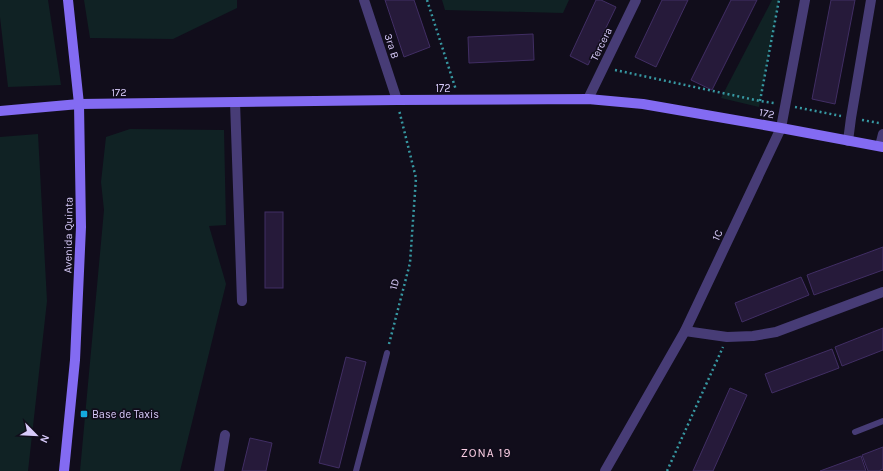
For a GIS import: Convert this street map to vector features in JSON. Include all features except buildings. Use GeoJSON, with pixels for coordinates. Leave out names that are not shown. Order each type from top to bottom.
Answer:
{"type":"FeatureCollection","features":[{"type":"Feature","properties":{"kind":"street","name":"Avenida Quinta"},"geometry":{"type":"LineString","coordinates":[[64,471],[75,360],[81,227],[79,104],[68,0]]}},
{"type":"Feature","properties":{"kind":"street","name":"3ra B"},"geometry":{"type":"LineString","coordinates":[[364,0],[397,100]]}},
{"type":"Feature","properties":{"kind":"street","name":"Tercera"},"geometry":{"type":"LineString","coordinates":[[588,99],[636,0]]}},
{"type":"Feature","properties":{"kind":"street","name":"1C"},"geometry":{"type":"LineString","coordinates":[[606,468],[685,331],[781,128],[805,0]]}},
{"type":"Feature","properties":{"kind":"street"},"geometry":{"type":"LineString","coordinates":[[848,140],[871,0]]}},
{"type":"Feature","properties":{"kind":"street","name":"172"},"geometry":{"type":"LineString","coordinates":[[0,110],[79,104],[588,99],[642,104],[882,147]]}},
{"type":"Feature","properties":{"kind":"street"},"geometry":{"type":"LineString","coordinates":[[235,102],[242,301]]}},
{"type":"Feature","properties":{"kind":"street"},"geometry":{"type":"LineString","coordinates":[[882,147],[883,134]]}},
{"type":"Feature","properties":{"kind":"street"},"geometry":{"type":"LineString","coordinates":[[685,331],[727,337],[753,336],[776,332],[883,292]]}},
{"type":"Feature","properties":{"kind":"street"},"geometry":{"type":"LineString","coordinates":[[219,471],[225,435]]}},
{"type":"Feature","properties":{"kind":"lane"},"geometry":{"type":"LineString","coordinates":[[356,471],[387,353]]}},
{"type":"Feature","properties":{"kind":"lane"},"geometry":{"type":"LineString","coordinates":[[855,432],[883,421]]}},
{"type":"Feature","properties":{"kind":"path"},"geometry":{"type":"LineString","coordinates":[[427,0],[459,100]]}},
{"type":"Feature","properties":{"kind":"path"},"geometry":{"type":"LineString","coordinates":[[760,101],[779,0]]}},
{"type":"Feature","properties":{"kind":"path"},"geometry":{"type":"LineString","coordinates":[[604,68],[760,101],[883,124]]}},
{"type":"Feature","properties":{"kind":"path","name":"1D"},"geometry":{"type":"LineString","coordinates":[[387,353],[410,263],[416,178],[397,100]]}},
{"type":"Feature","properties":{"kind":"path"},"geometry":{"type":"LineString","coordinates":[[667,471],[727,337]]}},
{"type":"Feature","properties":{"kind":"shaded area"},"geometry":{"type":"Polygon","coordinates":[[[0,0],[48,0],[61,85],[8,87],[0,17],[0,0]]]}},
{"type":"Feature","properties":{"kind":"shaded area"},"geometry":{"type":"Polygon","coordinates":[[[84,0],[237,0],[237,8],[173,39],[90,38],[84,0]]]}},
{"type":"Feature","properties":{"kind":"shaded area"},"geometry":{"type":"Polygon","coordinates":[[[442,0],[569,0],[563,13],[445,10],[442,0]]]}},
{"type":"Feature","properties":{"kind":"shaded area"},"geometry":{"type":"Polygon","coordinates":[[[772,0],[779,0],[759,107],[721,98],[772,0]]]}},
{"type":"Feature","properties":{"kind":"shaded area"},"geometry":{"type":"Polygon","coordinates":[[[130,129],[224,130],[226,225],[209,226],[226,284],[180,471],[80,471],[104,210],[101,182],[106,137],[130,129]]]}},
{"type":"Feature","properties":{"kind":"shaded area"},"geometry":{"type":"Polygon","coordinates":[[[38,134],[47,301],[28,471],[0,471],[0,137],[38,134]]]}},
{"type":"Feature","properties":{"kind":"place","name":"Base de Taxis"},"geometry":{"type":"Point","coordinates":[84,414]}},
{"type":"Feature","properties":{"kind":"district","name":"ZONA 19"},"geometry":{"type":"Point","coordinates":[486,453]}}]}
